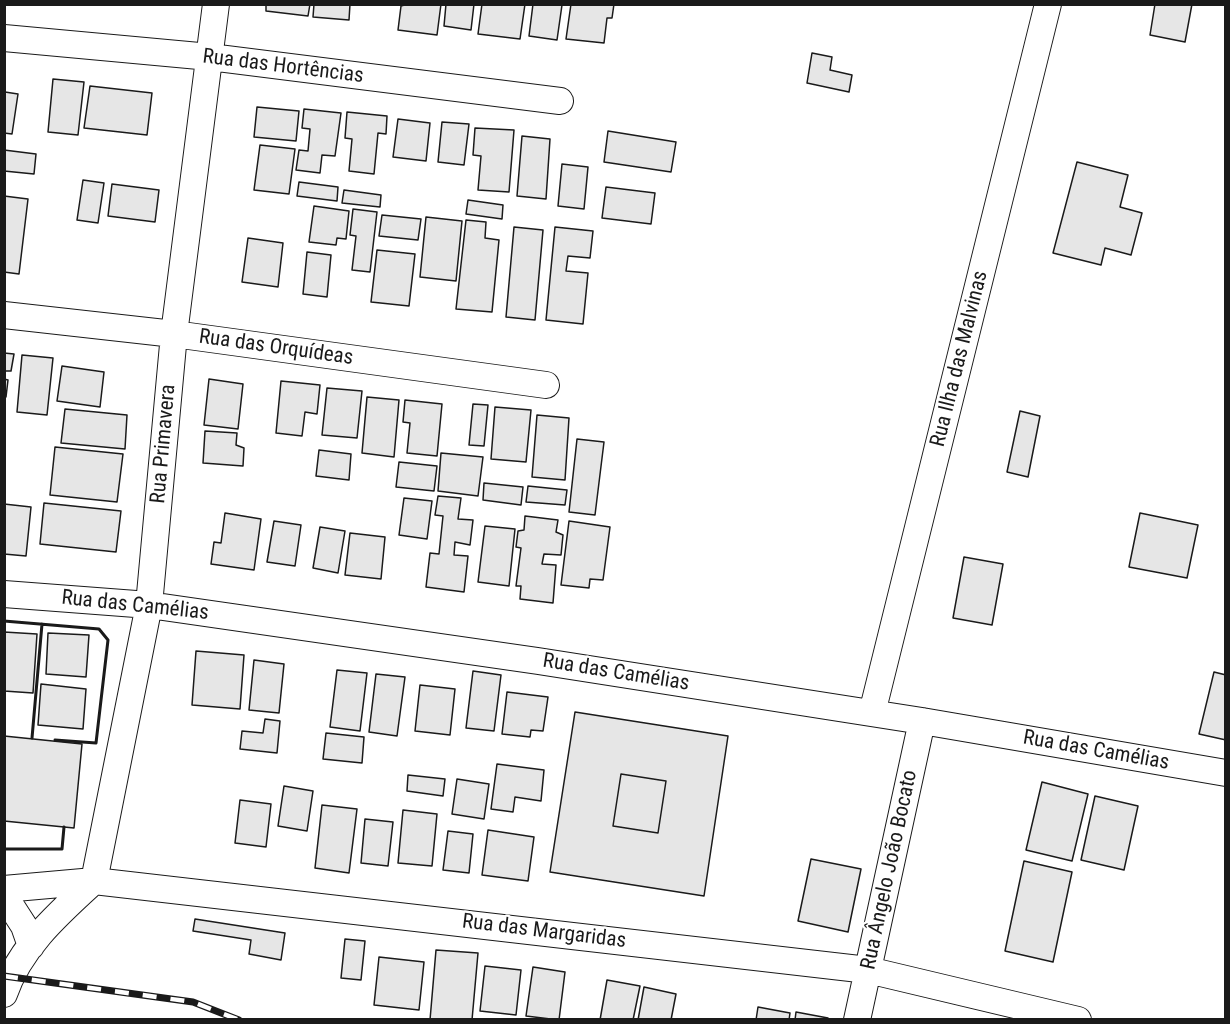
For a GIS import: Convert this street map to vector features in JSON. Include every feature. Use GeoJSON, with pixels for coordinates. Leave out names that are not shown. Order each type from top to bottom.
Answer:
{"type":"FeatureCollection","features":[{"type":"Feature","properties":{"kind":"street","name":"Rua Primavera"},"geometry":{"type":"LineString","coordinates":[[94,881],[148,605],[174,334],[216,4]]}},
{"type":"Feature","properties":{"kind":"street","name":"Rua Ilha das Malvinas"},"geometry":{"type":"LineString","coordinates":[[872,713],[1048,4]]}},
{"type":"Feature","properties":{"kind":"street","name":"Rua das Hortências"},"geometry":{"type":"LineString","coordinates":[[4,38],[210,57],[560,101]]}},
{"type":"Feature","properties":{"kind":"street","name":"Rua das Orquídeas"},"geometry":{"type":"LineString","coordinates":[[4,315],[174,334],[546,385]]}},
{"type":"Feature","properties":{"kind":"street","name":"Rua das Camélias"},"geometry":{"type":"LineString","coordinates":[[4,594],[148,605],[872,713],[1226,773]]}},
{"type":"Feature","properties":{"kind":"street","name":"Rua Ângelo João Bocato"},"geometry":{"type":"LineString","coordinates":[[857,1020],[922,721]]}},
{"type":"Feature","properties":{"kind":"street","name":"Rua das Margaridas"},"geometry":{"type":"LineString","coordinates":[[4,889],[94,881],[868,970],[1078,1020]]}},
{"type":"Feature","properties":{"kind":"street"},"geometry":{"type":"LineString","coordinates":[[4,994],[10,976],[51,920],[94,881]]}},
{"type":"Feature","properties":{"kind":"street"},"geometry":{"type":"LineString","coordinates":[[4,895],[24,926],[31,946]]}},
{"type":"Feature","properties":{"kind":"building"},"geometry":{"type":"Polygon","coordinates":[[[266,4],[310,4],[308,16],[266,11],[266,4]]]}},
{"type":"Feature","properties":{"kind":"building"},"geometry":{"type":"Polygon","coordinates":[[[314,4],[350,4],[349,20],[313,17],[314,4]]]}},
{"type":"Feature","properties":{"kind":"building"},"geometry":{"type":"Polygon","coordinates":[[[441,4],[437,35],[398,30],[401,6],[441,4]]]}},
{"type":"Feature","properties":{"kind":"building"},"geometry":{"type":"Polygon","coordinates":[[[446,4],[474,4],[471,30],[444,26],[446,4]]]}},
{"type":"Feature","properties":{"kind":"building"},"geometry":{"type":"Polygon","coordinates":[[[482,4],[525,4],[520,39],[478,34],[482,4]]]}},
{"type":"Feature","properties":{"kind":"building"},"geometry":{"type":"Polygon","coordinates":[[[533,4],[562,5],[557,40],[529,36],[533,4]]]}},
{"type":"Feature","properties":{"kind":"building"},"geometry":{"type":"Polygon","coordinates":[[[571,4],[614,4],[612,18],[607,18],[604,43],[566,39],[571,4]]]}},
{"type":"Feature","properties":{"kind":"building"},"geometry":{"type":"Polygon","coordinates":[[[1155,4],[1192,4],[1185,42],[1150,35],[1155,4]]]}},
{"type":"Feature","properties":{"kind":"building"},"geometry":{"type":"Polygon","coordinates":[[[812,53],[832,57],[830,70],[852,75],[849,92],[807,83],[812,53]]]}},
{"type":"Feature","properties":{"kind":"building"},"geometry":{"type":"Polygon","coordinates":[[[53,79],[84,82],[78,135],[48,132],[53,79]]]}},
{"type":"Feature","properties":{"kind":"building"},"geometry":{"type":"Polygon","coordinates":[[[90,86],[152,93],[147,135],[84,128],[90,86]]]}},
{"type":"Feature","properties":{"kind":"building"},"geometry":{"type":"Polygon","coordinates":[[[5,92],[18,94],[12,134],[4,133],[5,92]]]}},
{"type":"Feature","properties":{"kind":"building"},"geometry":{"type":"Polygon","coordinates":[[[257,107],[299,111],[296,141],[254,137],[257,107]]]}},
{"type":"Feature","properties":{"kind":"building"},"geometry":{"type":"Polygon","coordinates":[[[304,109],[341,113],[335,156],[322,155],[320,173],[296,170],[299,150],[308,151],[310,129],[302,128],[304,109]]]}},
{"type":"Feature","properties":{"kind":"building"},"geometry":{"type":"Polygon","coordinates":[[[347,112],[387,116],[386,134],[378,133],[374,174],[349,171],[352,139],[345,138],[347,112]]]}},
{"type":"Feature","properties":{"kind":"building"},"geometry":{"type":"Polygon","coordinates":[[[398,119],[430,123],[426,161],[393,157],[398,119]]]}},
{"type":"Feature","properties":{"kind":"building"},"geometry":{"type":"Polygon","coordinates":[[[442,122],[469,124],[464,165],[438,162],[442,122]]]}},
{"type":"Feature","properties":{"kind":"building"},"geometry":{"type":"Polygon","coordinates":[[[475,128],[514,130],[509,192],[478,190],[481,156],[473,155],[475,128]]]}},
{"type":"Feature","properties":{"kind":"building"},"geometry":{"type":"Polygon","coordinates":[[[608,131],[676,142],[671,172],[604,162],[608,131]]]}},
{"type":"Feature","properties":{"kind":"building"},"geometry":{"type":"Polygon","coordinates":[[[522,136],[550,139],[546,199],[517,196],[522,136]]]}},
{"type":"Feature","properties":{"kind":"building"},"geometry":{"type":"Polygon","coordinates":[[[260,145],[295,149],[289,194],[254,190],[260,145]]]}},
{"type":"Feature","properties":{"kind":"building"},"geometry":{"type":"Polygon","coordinates":[[[4,150],[36,154],[34,174],[4,171],[4,150]]]}},
{"type":"Feature","properties":{"kind":"building"},"geometry":{"type":"Polygon","coordinates":[[[1077,162],[1128,175],[1120,207],[1142,213],[1131,255],[1105,248],[1101,265],[1053,253],[1077,162]]]}},
{"type":"Feature","properties":{"kind":"building"},"geometry":{"type":"Polygon","coordinates":[[[562,164],[588,167],[584,209],[558,206],[562,164]]]}},
{"type":"Feature","properties":{"kind":"building"},"geometry":{"type":"Polygon","coordinates":[[[83,180],[104,183],[98,223],[77,220],[83,180]]]}},
{"type":"Feature","properties":{"kind":"building"},"geometry":{"type":"Polygon","coordinates":[[[299,182],[338,187],[337,201],[297,196],[299,182]]]}},
{"type":"Feature","properties":{"kind":"building"},"geometry":{"type":"Polygon","coordinates":[[[112,184],[159,190],[155,222],[108,216],[112,184]]]}},
{"type":"Feature","properties":{"kind":"building"},"geometry":{"type":"Polygon","coordinates":[[[606,187],[655,193],[651,224],[602,218],[606,187]]]}},
{"type":"Feature","properties":{"kind":"building"},"geometry":{"type":"Polygon","coordinates":[[[344,190],[381,195],[380,207],[342,203],[344,190]]]}},
{"type":"Feature","properties":{"kind":"building"},"geometry":{"type":"Polygon","coordinates":[[[4,196],[28,199],[19,274],[4,272],[4,196]]]}},
{"type":"Feature","properties":{"kind":"building"},"geometry":{"type":"Polygon","coordinates":[[[468,200],[503,205],[502,219],[466,214],[468,200]]]}},
{"type":"Feature","properties":{"kind":"building"},"geometry":{"type":"Polygon","coordinates":[[[314,206],[349,211],[346,239],[337,238],[336,245],[309,242],[314,206]]]}},
{"type":"Feature","properties":{"kind":"building"},"geometry":{"type":"Polygon","coordinates":[[[353,209],[377,212],[370,272],[352,270],[356,236],[350,235],[353,209]]]}},
{"type":"Feature","properties":{"kind":"building"},"geometry":{"type":"Polygon","coordinates":[[[382,215],[421,219],[418,240],[379,236],[382,215]]]}},
{"type":"Feature","properties":{"kind":"building"},"geometry":{"type":"Polygon","coordinates":[[[426,217],[462,221],[456,281],[420,277],[426,217]]]}},
{"type":"Feature","properties":{"kind":"building"},"geometry":{"type":"Polygon","coordinates":[[[466,220],[486,222],[485,238],[499,240],[492,312],[456,309],[466,220]]]}},
{"type":"Feature","properties":{"kind":"building"},"geometry":{"type":"Polygon","coordinates":[[[514,227],[543,230],[535,320],[506,317],[514,227]]]}},
{"type":"Feature","properties":{"kind":"building"},"geometry":{"type":"Polygon","coordinates":[[[555,227],[593,231],[590,258],[568,256],[566,271],[588,273],[583,324],[546,320],[555,227]]]}},
{"type":"Feature","properties":{"kind":"building"},"geometry":{"type":"Polygon","coordinates":[[[248,238],[283,243],[278,287],[242,282],[248,238]]]}},
{"type":"Feature","properties":{"kind":"building"},"geometry":{"type":"Polygon","coordinates":[[[377,250],[415,254],[409,306],[371,302],[377,250]]]}},
{"type":"Feature","properties":{"kind":"building"},"geometry":{"type":"Polygon","coordinates":[[[307,252],[331,255],[327,297],[303,294],[307,252]]]}},
{"type":"Feature","properties":{"kind":"building"},"geometry":{"type":"Polygon","coordinates":[[[4,353],[14,354],[11,371],[4,371],[4,353]]]}},
{"type":"Feature","properties":{"kind":"building"},"geometry":{"type":"Polygon","coordinates":[[[22,355],[53,358],[47,415],[17,412],[22,355]]]}},
{"type":"Feature","properties":{"kind":"building"},"geometry":{"type":"Polygon","coordinates":[[[62,366],[104,372],[100,407],[57,401],[62,366]]]}},
{"type":"Feature","properties":{"kind":"building"},"geometry":{"type":"Polygon","coordinates":[[[4,379],[8,380],[6,397],[4,396],[4,379]]]}},
{"type":"Feature","properties":{"kind":"building"},"geometry":{"type":"Polygon","coordinates":[[[209,379],[243,384],[238,429],[204,425],[209,379]]]}},
{"type":"Feature","properties":{"kind":"building"},"geometry":{"type":"Polygon","coordinates":[[[281,381],[320,385],[317,414],[305,412],[302,436],[276,433],[281,381]]]}},
{"type":"Feature","properties":{"kind":"building"},"geometry":{"type":"Polygon","coordinates":[[[327,388],[362,391],[357,438],[322,435],[327,388]]]}},
{"type":"Feature","properties":{"kind":"building"},"geometry":{"type":"Polygon","coordinates":[[[367,397],[399,400],[394,457],[362,453],[367,397]]]}},
{"type":"Feature","properties":{"kind":"building"},"geometry":{"type":"Polygon","coordinates":[[[405,400],[442,404],[437,456],[407,453],[410,423],[403,422],[405,400]]]}},
{"type":"Feature","properties":{"kind":"building"},"geometry":{"type":"Polygon","coordinates":[[[473,404],[488,405],[484,446],[469,445],[473,404]]]}},
{"type":"Feature","properties":{"kind":"building"},"geometry":{"type":"Polygon","coordinates":[[[495,407],[531,410],[526,462],[491,459],[495,407]]]}},
{"type":"Feature","properties":{"kind":"building"},"geometry":{"type":"Polygon","coordinates":[[[65,409],[127,415],[125,449],[61,443],[65,409]]]}},
{"type":"Feature","properties":{"kind":"building"},"geometry":{"type":"Polygon","coordinates":[[[1020,411],[1040,416],[1028,477],[1007,472],[1020,411]]]}},
{"type":"Feature","properties":{"kind":"building"},"geometry":{"type":"Polygon","coordinates":[[[537,415],[569,418],[565,480],[532,477],[537,415]]]}},
{"type":"Feature","properties":{"kind":"building"},"geometry":{"type":"Polygon","coordinates":[[[205,431],[237,433],[236,445],[244,448],[243,466],[203,463],[205,431]]]}},
{"type":"Feature","properties":{"kind":"building"},"geometry":{"type":"Polygon","coordinates":[[[577,439],[604,442],[595,515],[569,512],[577,439]]]}},
{"type":"Feature","properties":{"kind":"building"},"geometry":{"type":"Polygon","coordinates":[[[55,447],[123,454],[117,502],[50,495],[55,447]]]}},
{"type":"Feature","properties":{"kind":"building"},"geometry":{"type":"Polygon","coordinates":[[[319,450],[351,454],[349,480],[316,476],[319,450]]]}},
{"type":"Feature","properties":{"kind":"building"},"geometry":{"type":"Polygon","coordinates":[[[441,453],[483,457],[478,496],[438,491],[441,453]]]}},
{"type":"Feature","properties":{"kind":"building"},"geometry":{"type":"Polygon","coordinates":[[[399,462],[437,466],[434,491],[396,487],[399,462]]]}},
{"type":"Feature","properties":{"kind":"building"},"geometry":{"type":"Polygon","coordinates":[[[484,483],[523,487],[521,505],[483,500],[484,483]]]}},
{"type":"Feature","properties":{"kind":"building"},"geometry":{"type":"Polygon","coordinates":[[[528,486],[567,490],[565,505],[526,502],[528,486]]]}},
{"type":"Feature","properties":{"kind":"building"},"geometry":{"type":"Polygon","coordinates":[[[438,496],[461,498],[458,519],[473,520],[470,545],[455,542],[454,555],[468,556],[464,592],[426,587],[430,553],[439,554],[443,516],[435,515],[438,496]]]}},
{"type":"Feature","properties":{"kind":"building"},"geometry":{"type":"Polygon","coordinates":[[[404,498],[432,501],[427,539],[399,535],[404,498]]]}},
{"type":"Feature","properties":{"kind":"building"},"geometry":{"type":"Polygon","coordinates":[[[44,503],[121,511],[116,552],[40,544],[44,503]]]}},
{"type":"Feature","properties":{"kind":"building"},"geometry":{"type":"Polygon","coordinates":[[[4,504],[31,507],[26,556],[4,554],[4,504]]]}},
{"type":"Feature","properties":{"kind":"building"},"geometry":{"type":"Polygon","coordinates":[[[225,513],[261,519],[254,570],[211,564],[214,542],[221,543],[225,513]]]}},
{"type":"Feature","properties":{"kind":"building"},"geometry":{"type":"Polygon","coordinates":[[[1140,513],[1198,525],[1187,578],[1129,567],[1140,513]]]}},
{"type":"Feature","properties":{"kind":"building"},"geometry":{"type":"Polygon","coordinates":[[[525,516],[558,520],[556,532],[563,535],[561,555],[544,554],[542,564],[556,565],[553,603],[520,599],[521,586],[516,586],[521,548],[516,547],[518,531],[524,530],[525,516]]]}},
{"type":"Feature","properties":{"kind":"building"},"geometry":{"type":"Polygon","coordinates":[[[274,521],[301,525],[295,566],[267,562],[274,521]]]}},
{"type":"Feature","properties":{"kind":"building"},"geometry":{"type":"Polygon","coordinates":[[[569,521],[610,527],[603,580],[590,579],[589,588],[561,585],[569,521]]]}},
{"type":"Feature","properties":{"kind":"building"},"geometry":{"type":"Polygon","coordinates":[[[485,526],[515,529],[509,586],[478,582],[485,526]]]}},
{"type":"Feature","properties":{"kind":"building"},"geometry":{"type":"Polygon","coordinates":[[[320,527],[345,531],[338,573],[313,568],[320,527]]]}},
{"type":"Feature","properties":{"kind":"building"},"geometry":{"type":"Polygon","coordinates":[[[350,533],[385,537],[381,579],[345,575],[350,533]]]}},
{"type":"Feature","properties":{"kind":"building"},"geometry":{"type":"Polygon","coordinates":[[[964,557],[1003,564],[992,625],[953,618],[964,557]]]}},
{"type":"Feature","properties":{"kind":"building"},"geometry":{"type":"Polygon","coordinates":[[[4,632],[37,634],[33,693],[4,691],[4,632]]]}},
{"type":"Feature","properties":{"kind":"building"},"geometry":{"type":"Polygon","coordinates":[[[48,633],[89,635],[86,677],[46,674],[48,633]]]}},
{"type":"Feature","properties":{"kind":"building"},"geometry":{"type":"Polygon","coordinates":[[[196,651],[244,655],[240,709],[192,705],[196,651]]]}},
{"type":"Feature","properties":{"kind":"building"},"geometry":{"type":"Polygon","coordinates":[[[254,660],[284,664],[279,713],[249,710],[254,660]]]}},
{"type":"Feature","properties":{"kind":"building"},"geometry":{"type":"Polygon","coordinates":[[[337,670],[367,673],[360,731],[330,727],[337,670]]]}},
{"type":"Feature","properties":{"kind":"building"},"geometry":{"type":"Polygon","coordinates":[[[473,671],[501,675],[494,731],[466,728],[473,671]]]}},
{"type":"Feature","properties":{"kind":"building"},"geometry":{"type":"Polygon","coordinates":[[[1214,672],[1226,675],[1226,740],[1199,734],[1214,672]]]}},
{"type":"Feature","properties":{"kind":"building"},"geometry":{"type":"Polygon","coordinates":[[[376,674],[405,677],[397,736],[369,732],[376,674]]]}},
{"type":"Feature","properties":{"kind":"building"},"geometry":{"type":"Polygon","coordinates":[[[41,684],[86,689],[83,729],[38,725],[41,684]]]}},
{"type":"Feature","properties":{"kind":"building"},"geometry":{"type":"Polygon","coordinates":[[[420,685],[455,689],[450,735],[415,731],[420,685]]]}},
{"type":"Feature","properties":{"kind":"building"},"geometry":{"type":"Polygon","coordinates":[[[507,692],[548,697],[543,731],[531,730],[530,737],[502,734],[507,692]]]}},
{"type":"Feature","properties":{"kind":"building"},"geometry":{"type":"Polygon","coordinates":[[[575,712],[728,736],[704,896],[550,872],[575,712]],[[621,774],[613,826],[658,833],[666,781],[621,774]]]}},
{"type":"Feature","properties":{"kind":"building"},"geometry":{"type":"Polygon","coordinates":[[[265,719],[280,721],[277,753],[240,749],[242,731],[263,733],[265,719]]]}},
{"type":"Feature","properties":{"kind":"building"},"geometry":{"type":"Polygon","coordinates":[[[326,733],[364,737],[362,763],[323,759],[326,733]]]}},
{"type":"Feature","properties":{"kind":"building"},"geometry":{"type":"Polygon","coordinates":[[[4,736],[82,744],[74,828],[4,821],[4,736]]]}},
{"type":"Feature","properties":{"kind":"building"},"geometry":{"type":"Polygon","coordinates":[[[497,764],[544,770],[541,801],[515,797],[513,812],[491,809],[497,764]]]}},
{"type":"Feature","properties":{"kind":"building"},"geometry":{"type":"Polygon","coordinates":[[[621,774],[666,781],[658,833],[613,826],[621,774]]]}},
{"type":"Feature","properties":{"kind":"building"},"geometry":{"type":"Polygon","coordinates":[[[408,775],[445,779],[443,796],[407,791],[408,775]]]}},
{"type":"Feature","properties":{"kind":"building"},"geometry":{"type":"Polygon","coordinates":[[[457,779],[489,784],[484,819],[452,814],[457,779]]]}},
{"type":"Feature","properties":{"kind":"building"},"geometry":{"type":"Polygon","coordinates":[[[1042,782],[1088,794],[1072,861],[1026,850],[1042,782]]]}},
{"type":"Feature","properties":{"kind":"building"},"geometry":{"type":"Polygon","coordinates":[[[284,786],[313,791],[307,831],[278,826],[284,786]]]}},
{"type":"Feature","properties":{"kind":"building"},"geometry":{"type":"Polygon","coordinates":[[[1095,796],[1138,806],[1124,870],[1081,860],[1095,796]]]}},
{"type":"Feature","properties":{"kind":"building"},"geometry":{"type":"Polygon","coordinates":[[[240,800],[271,804],[266,847],[235,843],[240,800]]]}},
{"type":"Feature","properties":{"kind":"building"},"geometry":{"type":"Polygon","coordinates":[[[322,805],[357,809],[349,873],[315,868],[322,805]]]}},
{"type":"Feature","properties":{"kind":"building"},"geometry":{"type":"Polygon","coordinates":[[[403,810],[437,814],[432,866],[398,863],[403,810]]]}},
{"type":"Feature","properties":{"kind":"building"},"geometry":{"type":"Polygon","coordinates":[[[365,819],[393,822],[388,866],[361,863],[365,819]]]}},
{"type":"Feature","properties":{"kind":"building"},"geometry":{"type":"Polygon","coordinates":[[[488,830],[534,837],[528,881],[482,875],[488,830]]]}},
{"type":"Feature","properties":{"kind":"building"},"geometry":{"type":"Polygon","coordinates":[[[448,831],[473,834],[469,873],[443,870],[448,831]]]}},
{"type":"Feature","properties":{"kind":"building"},"geometry":{"type":"Polygon","coordinates":[[[811,859],[861,869],[848,932],[798,921],[811,859]]]}},
{"type":"Feature","properties":{"kind":"building"},"geometry":{"type":"Polygon","coordinates":[[[1024,861],[1072,872],[1053,962],[1005,951],[1024,861]]]}},
{"type":"Feature","properties":{"kind":"building"},"geometry":{"type":"Polygon","coordinates":[[[195,919],[285,933],[281,960],[249,954],[251,940],[193,931],[195,919]]]}},
{"type":"Feature","properties":{"kind":"building"},"geometry":{"type":"Polygon","coordinates":[[[345,939],[365,941],[361,980],[341,978],[345,939]]]}},
{"type":"Feature","properties":{"kind":"building"},"geometry":{"type":"Polygon","coordinates":[[[436,950],[478,953],[472,1020],[430,1020],[436,950]]]}},
{"type":"Feature","properties":{"kind":"building"},"geometry":{"type":"Polygon","coordinates":[[[379,957],[424,962],[419,1010],[374,1005],[379,957]]]}},
{"type":"Feature","properties":{"kind":"building"},"geometry":{"type":"Polygon","coordinates":[[[485,966],[521,970],[516,1015],[480,1011],[485,966]]]}},
{"type":"Feature","properties":{"kind":"building"},"geometry":{"type":"Polygon","coordinates":[[[533,967],[565,972],[559,1020],[526,1016],[533,967]]]}},
{"type":"Feature","properties":{"kind":"building"},"geometry":{"type":"Polygon","coordinates":[[[607,980],[640,986],[633,1020],[600,1020],[607,980]]]}},
{"type":"Feature","properties":{"kind":"building"},"geometry":{"type":"Polygon","coordinates":[[[644,987],[676,994],[671,1020],[638,1020],[644,987]]]}},
{"type":"Feature","properties":{"kind":"building"},"geometry":{"type":"Polygon","coordinates":[[[758,1007],[790,1013],[789,1020],[756,1020],[758,1007]]]}},
{"type":"Feature","properties":{"kind":"building"},"geometry":{"type":"Polygon","coordinates":[[[796,1012],[828,1018],[828,1020],[795,1020],[796,1012]]]}},
{"type":"Feature","properties":{"kind":"railway"},"geometry":{"type":"LineString","coordinates":[[4,976],[193,1002],[239,1020]]}},
{"type":"Feature","properties":{"kind":"wall"},"geometry":{"type":"LineString","coordinates":[[4,621],[99,629],[108,640],[96,743],[55,740]]}},
{"type":"Feature","properties":{"kind":"wall"},"geometry":{"type":"LineString","coordinates":[[32,738],[42,624]]}},
{"type":"Feature","properties":{"kind":"wall"},"geometry":{"type":"LineString","coordinates":[[4,849],[62,849],[64,827]]}}]}
